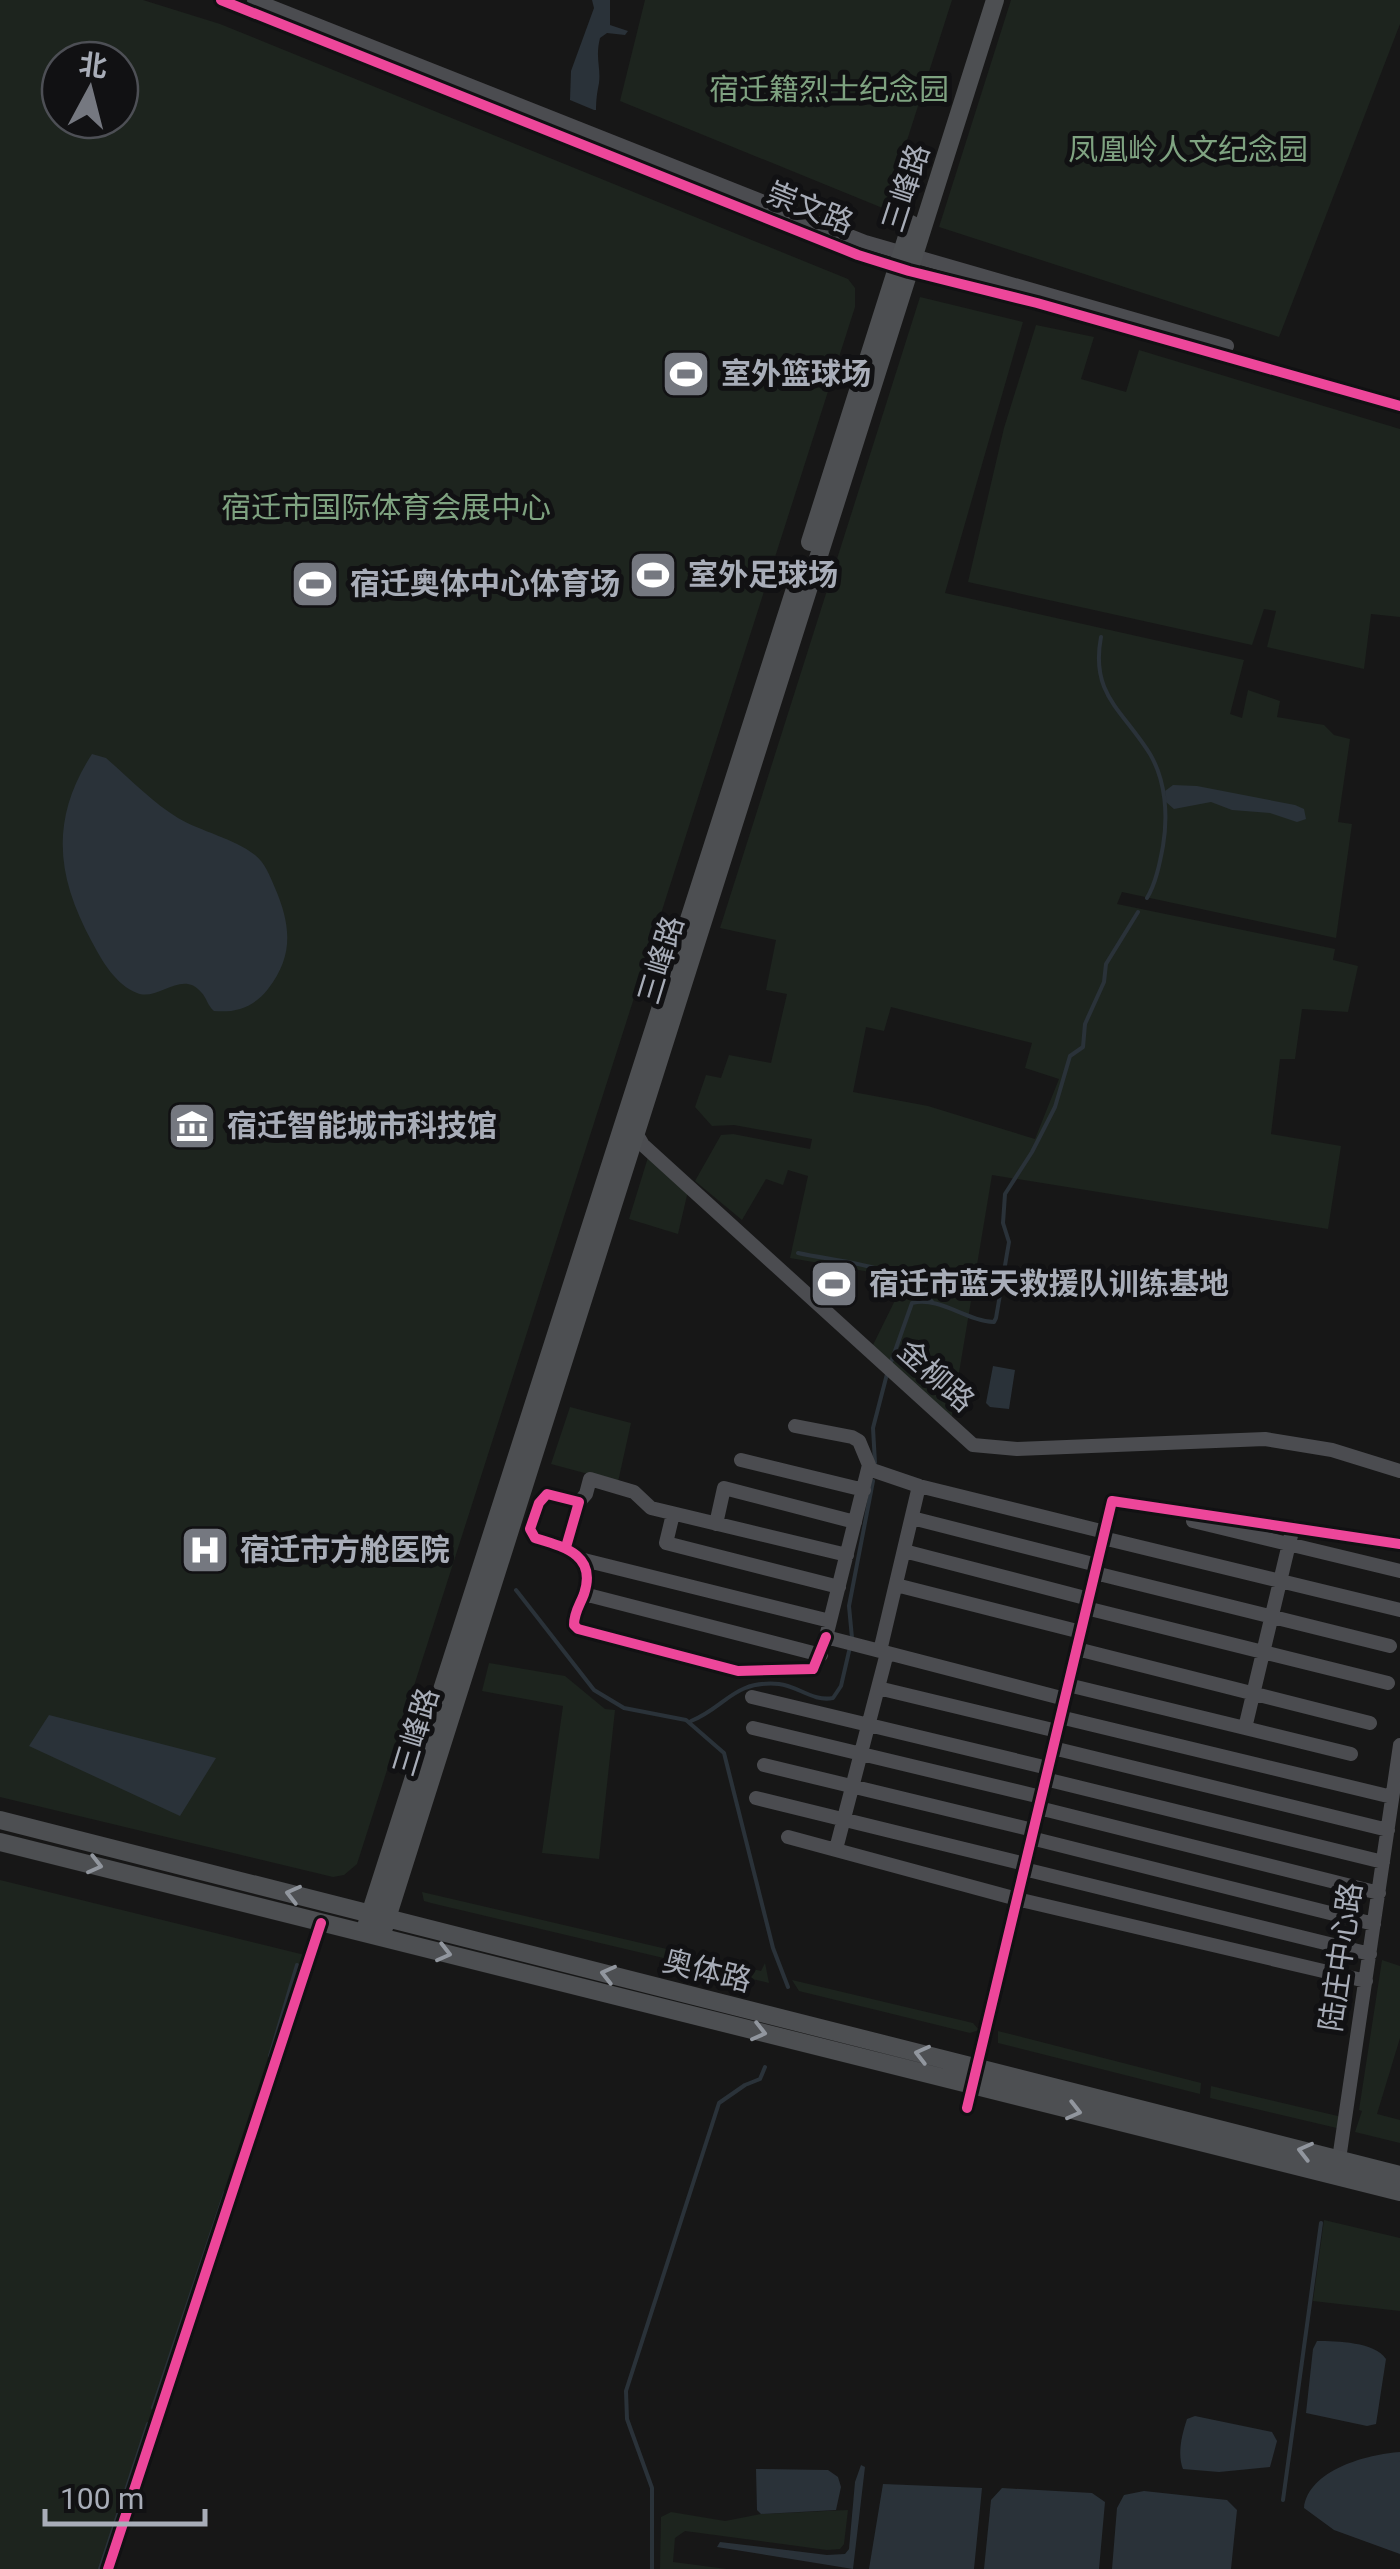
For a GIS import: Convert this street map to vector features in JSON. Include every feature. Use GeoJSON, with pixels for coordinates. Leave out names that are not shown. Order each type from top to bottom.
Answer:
{"type":"FeatureCollection","features":[{"type":"Feature","properties":{"kind":"main road","name":"三峰路"},"geometry":{"type":"LineString","coordinates":[[505,1518],[636,1133],[982,0]]}},
{"type":"Feature","properties":{"kind":"main road","name":"三峰路"},"geometry":{"type":"LineString","coordinates":[[372,1935],[905,262],[995,0]]}},
{"type":"Feature","properties":{"kind":"main road","name":"奥体路"},"geometry":{"type":"LineString","coordinates":[[0,1820],[1338,2168],[1400,2192]]}},
{"type":"Feature","properties":{"kind":"main road","name":"奥体路"},"geometry":{"type":"LineString","coordinates":[[0,1842],[372,1935],[974,2076]]}},
{"type":"Feature","properties":{"kind":"main road","name":"奥体路"},"geometry":{"type":"LineString","coordinates":[[1338,2168],[1400,2175]]}},
{"type":"Feature","properties":{"kind":"street","name":"崇文路"},"geometry":{"type":"LineString","coordinates":[[221,0],[905,262],[1400,406]]}},
{"type":"Feature","properties":{"kind":"street","name":"崇文路"},"geometry":{"type":"LineString","coordinates":[[254,0],[905,262],[1040,292],[1400,398]]}},
{"type":"Feature","properties":{"kind":"street","name":"金柳路"},"geometry":{"type":"LineString","coordinates":[[636,1133],[643,1145],[888,1370],[957,1433],[978,1446],[1030,1449],[1265,1439],[1332,1450],[1400,1470]]}},
{"type":"Feature","properties":{"kind":"street"},"geometry":{"type":"LineString","coordinates":[[584,1560],[588,1568],[584,1594],[574,1616],[578,1629],[738,1671],[814,1669],[826,1637],[868,1469],[858,1441],[795,1426]]}},
{"type":"Feature","properties":{"kind":"street"},"geometry":{"type":"LineString","coordinates":[[741,1460],[864,1490]]}},
{"type":"Feature","properties":{"kind":"street"},"geometry":{"type":"LineString","coordinates":[[868,1469],[1104,1535],[1400,1610]]}},
{"type":"Feature","properties":{"kind":"street"},"geometry":{"type":"LineString","coordinates":[[566,1548],[590,1479],[634,1492],[646,1506],[847,1556]]}},
{"type":"Feature","properties":{"kind":"street"},"geometry":{"type":"LineString","coordinates":[[836,1850],[878,1688],[896,1585],[920,1486]]}},
{"type":"Feature","properties":{"kind":"street"},"geometry":{"type":"LineString","coordinates":[[716,1524],[724,1488],[855,1522]]}},
{"type":"Feature","properties":{"kind":"street"},"geometry":{"type":"LineString","coordinates":[[579,1502],[548,1494],[539,1503],[530,1529],[534,1538],[566,1548],[584,1560],[830,1621]]}},
{"type":"Feature","properties":{"kind":"street"},"geometry":{"type":"LineString","coordinates":[[967,2108],[1112,1501],[1400,1544]]}},
{"type":"Feature","properties":{"kind":"street"},"geometry":{"type":"LineString","coordinates":[[1182,1511],[1195,1521],[1400,1571]]}},
{"type":"Feature","properties":{"kind":"street"},"geometry":{"type":"LineString","coordinates":[[673,1514],[666,1543],[839,1587]]}},
{"type":"Feature","properties":{"kind":"street"},"geometry":{"type":"LineString","coordinates":[[505,1518],[533,1520]]}},
{"type":"Feature","properties":{"kind":"street"},"geometry":{"type":"LineString","coordinates":[[912,1518],[1390,1646]]}},
{"type":"Feature","properties":{"kind":"street"},"geometry":{"type":"LineString","coordinates":[[1245,1728],[1293,1528]]}},
{"type":"Feature","properties":{"kind":"street"},"geometry":{"type":"LineString","coordinates":[[904,1552],[1263,1653],[1388,1683]]}},
{"type":"Feature","properties":{"kind":"street"},"geometry":{"type":"LineString","coordinates":[[896,1585],[1081,1632]]}},
{"type":"Feature","properties":{"kind":"street"},"geometry":{"type":"LineString","coordinates":[[584,1594],[821,1655]]}},
{"type":"Feature","properties":{"kind":"street"},"geometry":{"type":"LineString","coordinates":[[826,1637],[1351,1754]]}},
{"type":"Feature","properties":{"kind":"street"},"geometry":{"type":"LineString","coordinates":[[1076,1649],[1370,1722]]}},
{"type":"Feature","properties":{"kind":"street"},"geometry":{"type":"LineString","coordinates":[[878,1688],[1392,1798]]}},
{"type":"Feature","properties":{"kind":"street"},"geometry":{"type":"LineString","coordinates":[[752,1697],[1383,1862]]}},
{"type":"Feature","properties":{"kind":"street"},"geometry":{"type":"LineString","coordinates":[[753,1728],[1378,1893]]}},
{"type":"Feature","properties":{"kind":"street","name":"陆庄中心路"},"geometry":{"type":"LineString","coordinates":[[1338,2168],[1400,1745]]}},
{"type":"Feature","properties":{"kind":"street"},"geometry":{"type":"LineString","coordinates":[[1053,1748],[1388,1830]]}},
{"type":"Feature","properties":{"kind":"street"},"geometry":{"type":"LineString","coordinates":[[764,1765],[1374,1924]]}},
{"type":"Feature","properties":{"kind":"street"},"geometry":{"type":"LineString","coordinates":[[756,1798],[1370,1954]]}},
{"type":"Feature","properties":{"kind":"street"},"geometry":{"type":"LineString","coordinates":[[788,1837],[1016,1899],[1366,1981]]}},
{"type":"Feature","properties":{"kind":"street"},"geometry":{"type":"LineString","coordinates":[[108,2569],[321,1922]]}},
{"type":"Feature","properties":{"kind":"green space","name":"宿迁市国际体育会展中心"},"geometry":{"type":"Polygon","coordinates":[[[0,0],[143,0],[220,24],[848,279],[855,288],[855,307],[357,1864],[344,1875],[333,1877],[0,1797],[0,0]]]}},
{"type":"Feature","properties":{"kind":"green space","name":"宿迁籍烈士纪念园"},"geometry":{"type":"Polygon","coordinates":[[[645,0],[952,0],[885,209],[620,101],[645,0]]]}},
{"type":"Feature","properties":{"kind":"green space","name":"凤凰岭人文纪念园"},"geometry":{"type":"Polygon","coordinates":[[[1011,0],[1400,0],[1400,24],[1279,337],[939,227],[1011,0]]]}},
{"type":"Feature","properties":{"kind":"green space"},"geometry":{"type":"Polygon","coordinates":[[[920,297],[1023,322],[945,593],[1244,660],[1230,714],[1242,718],[1248,690],[1280,701],[1277,717],[1324,725],[1334,735],[1350,739],[1338,822],[1352,824],[1336,938],[1122,892],[1117,904],[1335,949],[1333,960],[1358,966],[1348,1012],[1302,1009],[1295,1059],[1280,1059],[1271,1134],[1341,1146],[1328,1229],[992,1175],[951,1421],[872,1347],[902,1286],[876,1273],[790,1258],[808,1176],[788,1170],[783,1185],[766,1179],[742,1220],[695,1181],[721,1135],[810,1149],[812,1139],[734,1125],[712,1126],[695,1107],[706,1075],[721,1078],[729,1055],[771,1063],[787,994],[766,990],[776,940],[720,928],[920,297]],[[891,1007],[884,1031],[866,1027],[853,1092],[928,1106],[1035,1139],[1059,1079],[1025,1068],[1032,1043],[891,1007]]]}},
{"type":"Feature","properties":{"kind":"green space"},"geometry":{"type":"Polygon","coordinates":[[[1036,325],[1094,337],[1081,379],[1126,392],[1139,350],[1400,429],[1400,617],[1371,614],[1364,669],[1267,647],[1276,611],[1264,609],[1252,645],[968,582],[1004,428],[1036,325]]]}},
{"type":"Feature","properties":{"kind":"green space"},"geometry":{"type":"Polygon","coordinates":[[[649,1154],[688,1191],[678,1234],[629,1219],[649,1154]]]}},
{"type":"Feature","properties":{"kind":"green space"},"geometry":{"type":"Polygon","coordinates":[[[570,1407],[631,1423],[618,1482],[551,1464],[570,1407]]]}},
{"type":"Feature","properties":{"kind":"green space"},"geometry":{"type":"Polygon","coordinates":[[[489,1663],[565,1676],[605,1709],[615,1710],[599,1859],[542,1853],[563,1706],[482,1691],[489,1663]]]}},
{"type":"Feature","properties":{"kind":"green space"},"geometry":{"type":"Polygon","coordinates":[[[0,1880],[309,1956],[107,2569],[0,2569],[0,1880]]]}},
{"type":"Feature","properties":{"kind":"green space"},"geometry":{"type":"Polygon","coordinates":[[[422,1892],[761,1971],[765,1963],[769,1983],[431,1903],[424,1901],[422,1892]]]}},
{"type":"Feature","properties":{"kind":"green space"},"geometry":{"type":"Polygon","coordinates":[[[1382,1960],[1400,1966],[1400,2038],[1377,2114],[1400,2120],[1400,2143],[1355,2132],[1362,2111],[1359,2110],[1382,1960]]]}},
{"type":"Feature","properties":{"kind":"green space"},"geometry":{"type":"Polygon","coordinates":[[[792,1980],[973,2023],[979,2030],[970,2033],[799,1991],[792,1980]]]}},
{"type":"Feature","properties":{"kind":"green space"},"geometry":{"type":"Polygon","coordinates":[[[998,2031],[1201,2083],[1200,2094],[998,2043],[998,2031]]]}},
{"type":"Feature","properties":{"kind":"green space"},"geometry":{"type":"Polygon","coordinates":[[[1211,2086],[1342,2117],[1341,2129],[1210,2098],[1211,2086]]]}},
{"type":"Feature","properties":{"kind":"green space"},"geometry":{"type":"Polygon","coordinates":[[[1324,2220],[1400,2238],[1400,2311],[1313,2301],[1324,2220]]]}},
{"type":"Feature","properties":{"kind":"green space"},"geometry":{"type":"Polygon","coordinates":[[[848,2510],[840,2549],[685,2531],[675,2538],[673,2562],[727,2569],[660,2569],[661,2517],[671,2512],[725,2521],[761,2514],[848,2510]]]}},
{"type":"Feature","properties":{"kind":"shaded area"},"geometry":{"type":"Polygon","coordinates":[[[592,0],[610,0],[610,25],[628,31],[625,35],[607,33],[600,38],[596,110],[570,100],[571,71],[594,8],[592,0]]]}},
{"type":"Feature","properties":{"kind":"shaded area"},"geometry":{"type":"Polygon","coordinates":[[[92,754],[106,758],[178,818],[259,858],[280,902],[287,940],[276,977],[251,1004],[237,1010],[214,1011],[201,992],[186,984],[145,995],[137,993],[116,978],[100,957],[71,894],[63,848],[69,802],[92,754]]]}},
{"type":"Feature","properties":{"kind":"shaded area"},"geometry":{"type":"Polygon","coordinates":[[[1173,785],[1295,805],[1304,809],[1306,819],[1297,822],[1270,813],[1232,810],[1211,802],[1174,809],[1166,802],[1165,791],[1173,785]]]}},
{"type":"Feature","properties":{"kind":"shaded area"},"geometry":{"type":"Polygon","coordinates":[[[993,1366],[1015,1370],[1009,1409],[986,1403],[993,1366]]]}},
{"type":"Feature","properties":{"kind":"shaded area"},"geometry":{"type":"Polygon","coordinates":[[[49,1715],[216,1758],[180,1816],[29,1746],[49,1715]]]}},
{"type":"Feature","properties":{"kind":"shaded area"},"geometry":{"type":"Polygon","coordinates":[[[1317,2341],[1365,2346],[1386,2359],[1376,2424],[1367,2426],[1306,2413],[1317,2341]]]}},
{"type":"Feature","properties":{"kind":"shaded area"},"geometry":{"type":"Polygon","coordinates":[[[1195,2416],[1272,2432],[1277,2441],[1270,2467],[1219,2472],[1183,2469],[1182,2437],[1187,2419],[1195,2416]]]}},
{"type":"Feature","properties":{"kind":"shaded area"},"geometry":{"type":"Polygon","coordinates":[[[1400,2452],[1400,2554],[1334,2530],[1304,2508],[1308,2495],[1328,2474],[1372,2456],[1400,2452]]]}},
{"type":"Feature","properties":{"kind":"shaded area"},"geometry":{"type":"Polygon","coordinates":[[[861,2465],[865,2467],[853,2569],[717,2547],[720,2542],[845,2554],[849,2549],[855,2482],[861,2465]]]}},
{"type":"Feature","properties":{"kind":"shaded area"},"geometry":{"type":"Polygon","coordinates":[[[756,2469],[828,2470],[838,2477],[841,2487],[836,2510],[761,2514],[757,2510],[756,2469]]]}},
{"type":"Feature","properties":{"kind":"shaded area"},"geometry":{"type":"Polygon","coordinates":[[[883,2484],[982,2488],[974,2569],[869,2569],[883,2484]]]}},
{"type":"Feature","properties":{"kind":"shaded area"},"geometry":{"type":"Polygon","coordinates":[[[1002,2488],[1092,2493],[1105,2502],[1099,2569],[984,2569],[991,2500],[1002,2488]]]}},
{"type":"Feature","properties":{"kind":"shaded area"},"geometry":{"type":"Polygon","coordinates":[[[1144,2491],[1227,2500],[1237,2510],[1231,2569],[1112,2569],[1117,2508],[1124,2495],[1144,2491]]]}},
{"type":"Feature","properties":{"kind":"waterway"},"geometry":{"type":"LineString","coordinates":[[1101,637],[1100,674],[1105,688],[1150,754],[1162,787],[1163,846],[1147,898]]}},
{"type":"Feature","properties":{"kind":"waterway"},"geometry":{"type":"LineString","coordinates":[[890,1365],[912,1303],[933,1303],[994,1322],[1009,1242],[1003,1223],[1005,1194],[1055,1107],[1070,1056],[1083,1047],[1085,1024],[1104,982],[1106,964],[1138,912]]}},
{"type":"Feature","properties":{"kind":"waterway"},"geometry":{"type":"LineString","coordinates":[[798,1253],[890,1273],[921,1290],[933,1303]]}},
{"type":"Feature","properties":{"kind":"waterway"},"geometry":{"type":"LineString","coordinates":[[875,1463],[873,1428],[887,1374]]}},
{"type":"Feature","properties":{"kind":"waterway"},"geometry":{"type":"LineString","coordinates":[[852,1638],[849,1606],[873,1481]]}},
{"type":"Feature","properties":{"kind":"waterway"},"geometry":{"type":"LineString","coordinates":[[516,1590],[594,1690],[624,1708],[686,1720],[724,1753],[773,1948],[788,1987]]}},
{"type":"Feature","properties":{"kind":"waterway"},"geometry":{"type":"LineString","coordinates":[[691,1721],[740,1690],[763,1684],[786,1685],[819,1698],[833,1698],[841,1686],[850,1647]]}},
{"type":"Feature","properties":{"kind":"waterway"},"geometry":{"type":"LineString","coordinates":[[270,2056],[297,1965]]}},
{"type":"Feature","properties":{"kind":"waterway"},"geometry":{"type":"LineString","coordinates":[[652,2569],[652,2488],[627,2419],[626,2391],[719,2103],[760,2079],[765,2067]]}},
{"type":"Feature","properties":{"kind":"waterway"},"geometry":{"type":"LineString","coordinates":[[153,2408],[225,2193]]}},
{"type":"Feature","properties":{"kind":"waterway"},"geometry":{"type":"LineString","coordinates":[[1283,2500],[1321,2223]]}},
{"type":"Feature","properties":{"kind":"waterway"},"geometry":{"type":"LineString","coordinates":[[100,2569],[148,2424]]}},
{"type":"Feature","properties":{"kind":"cycle path"},"geometry":{"type":"LineString","coordinates":[[221,0],[858,255],[1400,406]]}},
{"type":"Feature","properties":{"kind":"cycle path"},"geometry":{"type":"LineString","coordinates":[[566,1547],[579,1502],[547,1494],[539,1503],[530,1529],[535,1538],[576,1555],[586,1570],[584,1594],[575,1616],[578,1629],[738,1671],[813,1669],[826,1637]]}},
{"type":"Feature","properties":{"kind":"cycle path"},"geometry":{"type":"LineString","coordinates":[[967,2108],[1112,1501],[1400,1544]]}},
{"type":"Feature","properties":{"kind":"cycle path"},"geometry":{"type":"LineString","coordinates":[[108,2569],[321,1923]]}},
{"type":"Feature","properties":{"kind":"place","name":"室外篮球场"},"geometry":{"type":"Point","coordinates":[686,374]}},
{"type":"Feature","properties":{"kind":"place","name":"室外足球场"},"geometry":{"type":"Point","coordinates":[653,575]}},
{"type":"Feature","properties":{"kind":"place","name":"宿迁奥体中心体育场"},"geometry":{"type":"Point","coordinates":[315,584]}},
{"type":"Feature","properties":{"kind":"place","name":"宿迁智能城市科技馆"},"geometry":{"type":"Point","coordinates":[192,1126]}},
{"type":"Feature","properties":{"kind":"place","name":"宿迁市蓝天救援队训练基地"},"geometry":{"type":"Point","coordinates":[834,1284]}},
{"type":"Feature","properties":{"kind":"place","name":"宿迁市方舱医院"},"geometry":{"type":"Point","coordinates":[205,1550]}}]}
